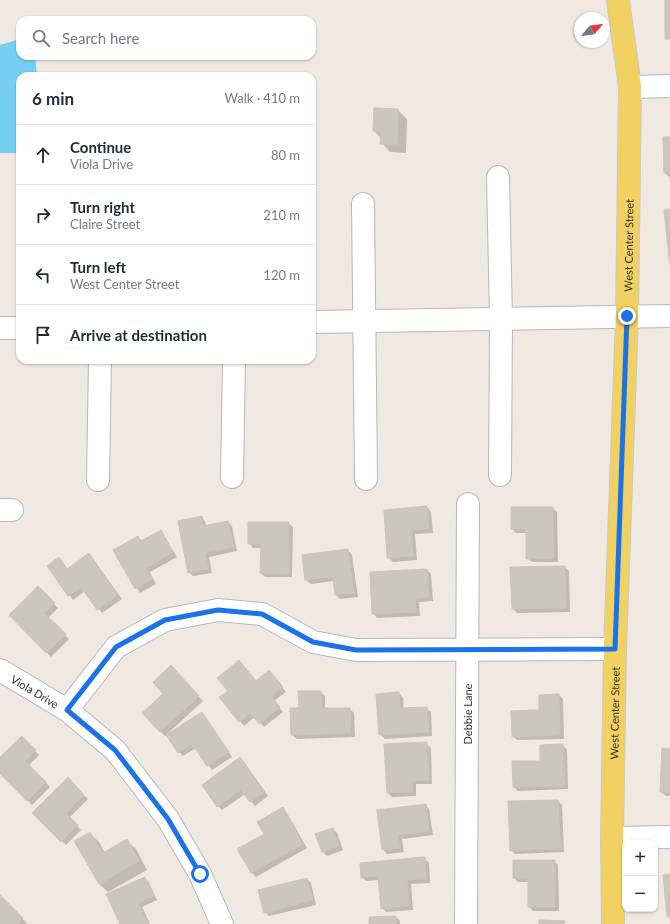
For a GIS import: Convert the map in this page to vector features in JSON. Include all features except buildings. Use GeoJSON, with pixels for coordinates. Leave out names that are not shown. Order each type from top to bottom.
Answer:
{"type":"FeatureCollection","features":[{"type":"Feature","properties":{"kind":"main road","name":"West Center Street"},"geometry":{"type":"LineString","coordinates":[[613,924],[612,838],[615,649],[627,316],[630,87],[618,0]]}},
{"type":"Feature","properties":{"kind":"street"},"geometry":{"type":"LineString","coordinates":[[630,87],[670,86]]}},
{"type":"Feature","properties":{"kind":"street"},"geometry":{"type":"LineString","coordinates":[[498,177],[501,319],[500,474]]}},
{"type":"Feature","properties":{"kind":"street"},"geometry":{"type":"LineString","coordinates":[[364,204],[366,479]]}},
{"type":"Feature","properties":{"kind":"street"},"geometry":{"type":"LineString","coordinates":[[316,322],[670,316]]}},
{"type":"Feature","properties":{"kind":"street"},"geometry":{"type":"LineString","coordinates":[[0,328],[16,328]]}},
{"type":"Feature","properties":{"kind":"street"},"geometry":{"type":"LineString","coordinates":[[98,480],[100,364]]}},
{"type":"Feature","properties":{"kind":"street"},"geometry":{"type":"LineString","coordinates":[[232,477],[234,364]]}},
{"type":"Feature","properties":{"kind":"street","name":"Debbie Lane"},"geometry":{"type":"LineString","coordinates":[[466,924],[468,504]]}},
{"type":"Feature","properties":{"kind":"street"},"geometry":{"type":"LineString","coordinates":[[67,710],[116,647],[165,620],[218,610],[262,614],[313,642],[356,650],[615,649]]}},
{"type":"Feature","properties":{"kind":"street","name":"Viola Drive"},"geometry":{"type":"LineString","coordinates":[[0,670],[67,710],[115,750],[168,819],[200,874],[222,924]]}},
{"type":"Feature","properties":{"kind":"street"},"geometry":{"type":"LineString","coordinates":[[612,838],[670,837]]}},
{"type":"Feature","properties":{"kind":"water"},"geometry":{"type":"Polygon","coordinates":[[[16,40],[16,60],[35,60],[37,72],[16,72],[16,153],[0,153],[0,45],[16,40]]]}},
{"type":"Feature","properties":{"kind":"route"},"geometry":{"type":"LineString","coordinates":[[200,874],[168,819],[115,750],[67,710],[116,647],[165,620],[218,610],[262,614],[313,642],[356,650],[615,649],[627,316]]}}]}
